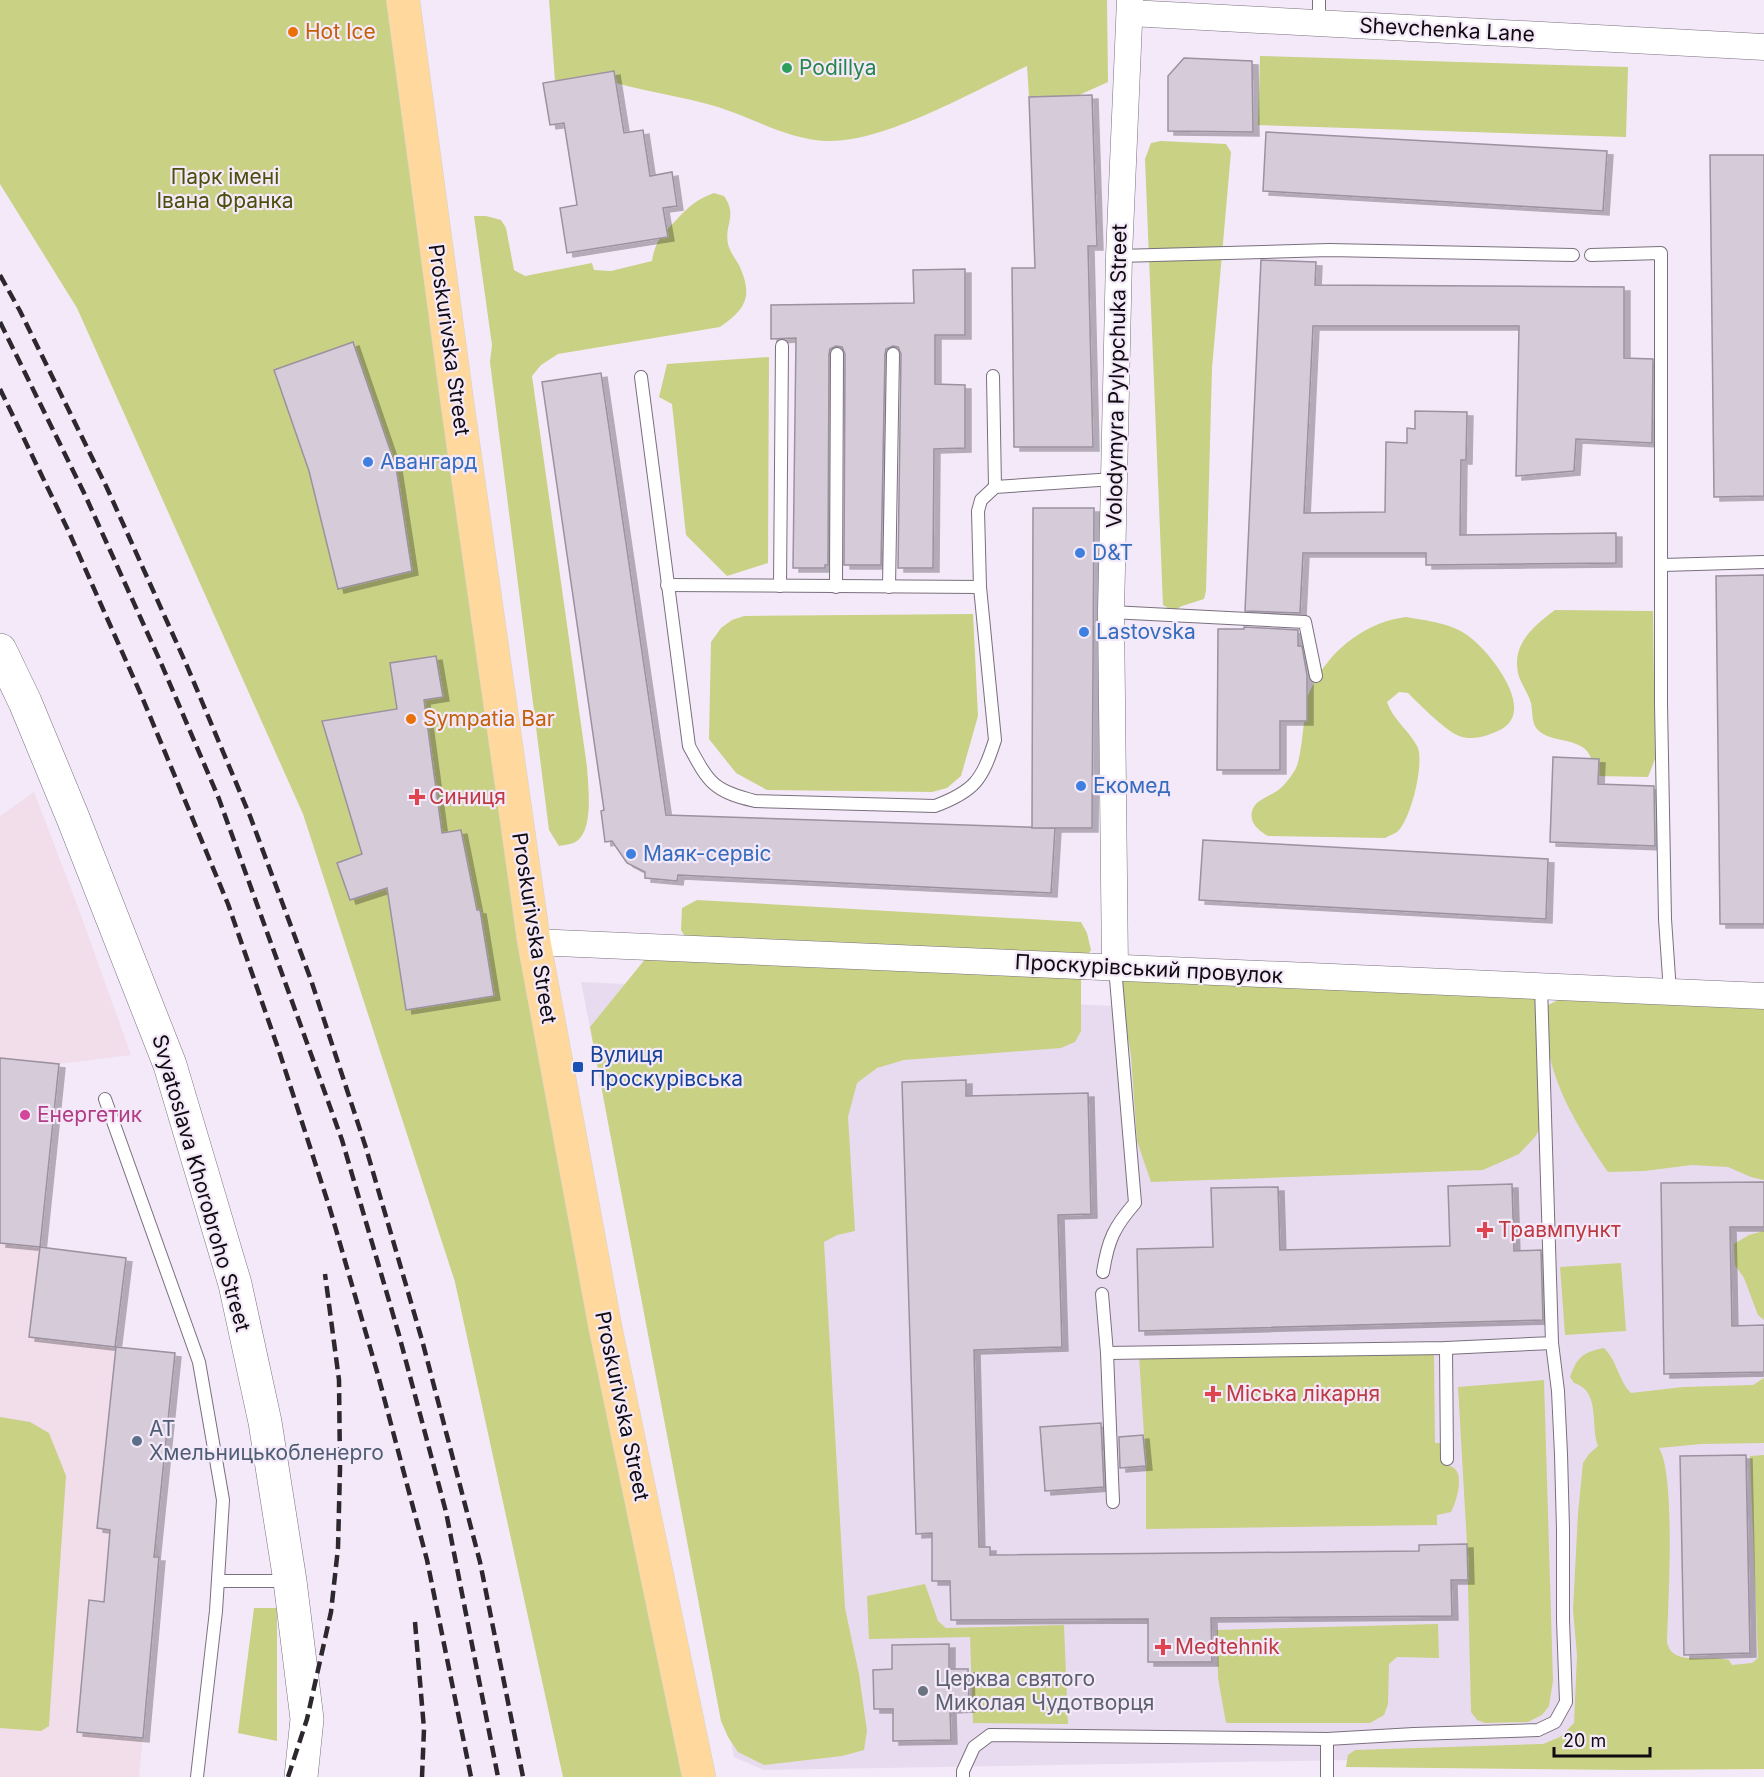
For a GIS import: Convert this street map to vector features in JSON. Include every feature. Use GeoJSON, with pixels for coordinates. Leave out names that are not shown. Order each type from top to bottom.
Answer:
{"type":"FeatureCollection","features":[{"type":"Feature","properties":{"kind":"main road","name":"Proskurivska Street"},"geometry":{"type":"LineString","coordinates":[[403,0],[534,942],[605,1326],[699,1777]]}},
{"type":"Feature","properties":{"kind":"main road","name":"Svyatoslava Khorobroho Street"},"geometry":{"type":"LineString","coordinates":[[0,650],[25,702],[73,818],[170,1065],[235,1284],[265,1422],[290,1581],[307,1719],[301,1777]]}},
{"type":"Feature","properties":{"kind":"street","name":"Shevchenka Lane"},"geometry":{"type":"LineString","coordinates":[[1130,7],[1319,12],[1764,47]]}},
{"type":"Feature","properties":{"kind":"street","name":"Volodymyra Pylypchuka Street"},"geometry":{"type":"LineString","coordinates":[[1115,967],[1111,612],[1119,256],[1130,7]]}},
{"type":"Feature","properties":{"kind":"street","name":"Проскурівський провулок"},"geometry":{"type":"LineString","coordinates":[[534,942],[1764,996]]}},
{"type":"Feature","properties":{"kind":"lane"},"geometry":{"type":"LineString","coordinates":[[1119,256],[1329,250],[1573,255]]}},
{"type":"Feature","properties":{"kind":"lane"},"geometry":{"type":"LineString","coordinates":[[1591,255],[1661,253],[1663,565],[1661,704],[1665,919],[1670,992]]}},
{"type":"Feature","properties":{"kind":"lane"},"geometry":{"type":"LineString","coordinates":[[780,586],[782,346]]}},
{"type":"Feature","properties":{"kind":"lane"},"geometry":{"type":"LineString","coordinates":[[836,587],[837,354]]}},
{"type":"Feature","properties":{"kind":"lane"},"geometry":{"type":"LineString","coordinates":[[890,587],[893,354]]}},
{"type":"Feature","properties":{"kind":"lane"},"geometry":{"type":"LineString","coordinates":[[993,376],[995,487]]}},
{"type":"Feature","properties":{"kind":"lane"},"geometry":{"type":"LineString","coordinates":[[640,377],[689,746],[702,770],[718,789],[732,796],[755,801],[935,806],[959,797],[978,781],[987,764],[995,740],[980,587],[978,511],[981,500],[995,487],[1114,479]]}},
{"type":"Feature","properties":{"kind":"lane"},"geometry":{"type":"LineString","coordinates":[[1663,565],[1764,562]]}},
{"type":"Feature","properties":{"kind":"lane"},"geometry":{"type":"LineString","coordinates":[[667,585],[980,587]]}},
{"type":"Feature","properties":{"kind":"lane"},"geometry":{"type":"LineString","coordinates":[[1111,612],[1305,622],[1316,676]]}},
{"type":"Feature","properties":{"kind":"lane"},"geometry":{"type":"LineString","coordinates":[[1103,1272],[1107,1245],[1121,1219],[1136,1203],[1115,967]]}},
{"type":"Feature","properties":{"kind":"lane"},"geometry":{"type":"LineString","coordinates":[[963,1777],[974,1747],[990,1735],[1327,1739],[1538,1730],[1555,1722],[1566,1702],[1563,1529],[1558,1391],[1552,1343],[1541,986]]}},
{"type":"Feature","properties":{"kind":"lane"},"geometry":{"type":"LineString","coordinates":[[105,1099],[199,1362],[223,1500],[218,1581],[197,1777]]}},
{"type":"Feature","properties":{"kind":"lane"},"geometry":{"type":"LineString","coordinates":[[1102,1294],[1107,1353],[1113,1502]]}},
{"type":"Feature","properties":{"kind":"lane"},"geometry":{"type":"LineString","coordinates":[[1107,1353],[1446,1348],[1552,1343]]}},
{"type":"Feature","properties":{"kind":"lane"},"geometry":{"type":"LineString","coordinates":[[1446,1348],[1447,1459]]}},
{"type":"Feature","properties":{"kind":"lane"},"geometry":{"type":"LineString","coordinates":[[218,1581],[290,1581]]}},
{"type":"Feature","properties":{"kind":"lane"},"geometry":{"type":"LineString","coordinates":[[1327,1739],[1327,1777]]}},
{"type":"Feature","properties":{"kind":"shaded area"},"geometry":{"type":"Polygon","coordinates":[[[34,792],[131,1055],[59,1064],[40,1247],[126,1258],[115,1347],[175,1353],[156,1534],[159,1557],[139,1777],[0,1777],[0,816],[34,792]]]}},
{"type":"Feature","properties":{"kind":"shaded area","name":"Міська лікарня"},"geometry":{"type":"Polygon","coordinates":[[[581,982],[1764,1035],[1764,1753],[764,1770],[734,1757],[581,982]]]}},
{"type":"Feature","properties":{"kind":"green space","name":"Парк імені Івана Франка"},"geometry":{"type":"Polygon","coordinates":[[[0,0],[388,0],[591,1329],[682,1777],[563,1777],[455,1282],[303,814],[77,308],[0,184],[0,0]]]}},
{"type":"Feature","properties":{"kind":"green space","name":"Podillya"},"geometry":{"type":"Polygon","coordinates":[[[549,0],[1107,0],[1108,82],[1077,96],[1029,97],[1027,66],[928,114],[875,134],[850,139],[813,140],[785,133],[718,107],[616,83],[614,71],[555,81],[549,0]]]}},
{"type":"Feature","properties":{"kind":"green space"},"geometry":{"type":"Polygon","coordinates":[[[1260,56],[1628,67],[1626,137],[1258,125],[1260,56]]]}},
{"type":"Feature","properties":{"kind":"green space"},"geometry":{"type":"Polygon","coordinates":[[[1161,141],[1226,144],[1231,152],[1212,368],[1206,591],[1204,599],[1173,611],[1163,605],[1145,159],[1151,143],[1161,141]]]}},
{"type":"Feature","properties":{"kind":"green space"},"geometry":{"type":"Polygon","coordinates":[[[714,193],[724,196],[728,203],[730,215],[728,244],[746,285],[745,300],[736,314],[720,327],[558,354],[541,365],[532,376],[587,767],[589,806],[586,827],[577,841],[559,846],[549,830],[490,362],[492,345],[474,216],[501,220],[506,228],[514,270],[525,276],[592,263],[594,270],[611,271],[652,261],[658,241],[669,227],[694,203],[714,193]]]}},
{"type":"Feature","properties":{"kind":"green space"},"geometry":{"type":"Polygon","coordinates":[[[769,357],[768,563],[727,576],[686,535],[672,404],[659,397],[667,364],[769,357]]]}},
{"type":"Feature","properties":{"kind":"green space"},"geometry":{"type":"Polygon","coordinates":[[[1555,610],[1653,611],[1655,759],[1648,777],[1598,776],[1589,754],[1582,747],[1548,736],[1535,726],[1531,703],[1518,673],[1518,653],[1532,629],[1555,610]]]}},
{"type":"Feature","properties":{"kind":"green space"},"geometry":{"type":"Polygon","coordinates":[[[973,614],[978,716],[961,776],[947,788],[932,792],[767,790],[736,773],[709,739],[711,642],[721,628],[732,620],[744,616],[973,614]]]}},
{"type":"Feature","properties":{"kind":"green space"},"geometry":{"type":"Polygon","coordinates":[[[1406,617],[1431,621],[1456,629],[1471,638],[1487,653],[1503,676],[1513,699],[1514,710],[1511,720],[1501,729],[1488,735],[1472,738],[1461,737],[1439,722],[1408,693],[1399,692],[1387,702],[1418,748],[1419,767],[1411,805],[1397,832],[1385,838],[1268,836],[1253,823],[1252,811],[1259,801],[1282,787],[1295,770],[1301,747],[1307,698],[1315,681],[1332,657],[1353,638],[1378,624],[1406,617]]]}},
{"type":"Feature","properties":{"kind":"green space"},"geometry":{"type":"Polygon","coordinates":[[[697,900],[1081,922],[1087,933],[1091,950],[1081,966],[1081,1031],[1075,1042],[1061,1048],[904,1060],[877,1068],[857,1083],[848,1117],[855,1231],[837,1235],[824,1242],[845,1608],[859,1674],[867,1731],[864,1750],[842,1756],[764,1765],[738,1752],[721,1721],[590,1027],[655,947],[692,948],[681,930],[682,908],[697,900]]]}},
{"type":"Feature","properties":{"kind":"green space"},"geometry":{"type":"Polygon","coordinates":[[[1115,967],[1541,986],[1545,1120],[1535,1137],[1519,1154],[1483,1170],[1151,1182],[1137,1141],[1131,1055],[1115,967]]]}},
{"type":"Feature","properties":{"kind":"green space"},"geometry":{"type":"Polygon","coordinates":[[[1562,998],[1764,1007],[1764,1180],[1728,1167],[1692,1165],[1644,1171],[1608,1172],[1567,1104],[1549,1054],[1548,1005],[1562,998]]]}},
{"type":"Feature","properties":{"kind":"green space"},"geometry":{"type":"Polygon","coordinates":[[[1764,1231],[1764,1320],[1758,1315],[1744,1278],[1735,1265],[1734,1244],[1749,1235],[1764,1231]]]}},
{"type":"Feature","properties":{"kind":"green space"},"geometry":{"type":"Polygon","coordinates":[[[1621,1263],[1626,1331],[1565,1335],[1560,1267],[1621,1263]]]}},
{"type":"Feature","properties":{"kind":"green space"},"geometry":{"type":"Polygon","coordinates":[[[1604,1348],[1631,1393],[1683,1387],[1753,1385],[1764,1378],[1764,1443],[1701,1444],[1659,1448],[1668,1485],[1667,1643],[1671,1651],[1677,1655],[1729,1660],[1732,1665],[1752,1663],[1758,1658],[1750,1456],[1764,1455],[1764,1769],[1346,1767],[1348,1755],[1355,1750],[1543,1744],[1560,1737],[1574,1723],[1577,1655],[1573,1610],[1578,1513],[1583,1463],[1598,1446],[1588,1393],[1574,1383],[1570,1377],[1582,1356],[1604,1348]]]}},
{"type":"Feature","properties":{"kind":"green space"},"geometry":{"type":"Polygon","coordinates":[[[1434,1355],[1435,1443],[1442,1443],[1445,1464],[1455,1469],[1459,1478],[1457,1497],[1451,1512],[1437,1515],[1437,1525],[1146,1529],[1146,1466],[1139,1356],[1434,1355]]]}},
{"type":"Feature","properties":{"kind":"green space"},"geometry":{"type":"Polygon","coordinates":[[[1544,1380],[1553,1681],[1549,1706],[1542,1715],[1528,1722],[1485,1723],[1477,1720],[1471,1712],[1467,1544],[1458,1387],[1544,1380]]]}},
{"type":"Feature","properties":{"kind":"green space"},"geometry":{"type":"Polygon","coordinates":[[[0,1417],[30,1422],[49,1433],[66,1476],[49,1726],[41,1731],[0,1728],[0,1417]]]}},
{"type":"Feature","properties":{"kind":"green space"},"geometry":{"type":"Polygon","coordinates":[[[925,1584],[938,1621],[946,1628],[1064,1625],[1068,1724],[973,1723],[970,1637],[869,1639],[867,1596],[925,1584]]]}},
{"type":"Feature","properties":{"kind":"green space"},"geometry":{"type":"Polygon","coordinates":[[[254,1608],[277,1608],[277,1741],[238,1733],[254,1608]]]}},
{"type":"Feature","properties":{"kind":"green space"},"geometry":{"type":"Polygon","coordinates":[[[1438,1624],[1439,1658],[1397,1657],[1389,1664],[1388,1704],[1384,1715],[1370,1723],[1226,1723],[1218,1678],[1217,1630],[1438,1624]]]}},
{"type":"Feature","properties":{"kind":"building"},"geometry":{"type":"Polygon","coordinates":[[[1184,58],[1252,61],[1253,132],[1168,131],[1168,76],[1184,58]]]}},
{"type":"Feature","properties":{"kind":"building"},"geometry":{"type":"Polygon","coordinates":[[[614,71],[624,133],[643,130],[650,176],[672,172],[677,206],[663,208],[668,237],[567,253],[560,208],[577,205],[564,123],[550,125],[543,83],[614,71]]]}},
{"type":"Feature","properties":{"kind":"building"},"geometry":{"type":"Polygon","coordinates":[[[1092,95],[1097,246],[1088,246],[1093,447],[1014,447],[1012,268],[1035,268],[1029,97],[1092,95]]]}},
{"type":"Feature","properties":{"kind":"building"},"geometry":{"type":"Polygon","coordinates":[[[1266,132],[1607,151],[1603,211],[1263,191],[1266,132]]]}},
{"type":"Feature","properties":{"kind":"building"},"geometry":{"type":"Polygon","coordinates":[[[1710,155],[1764,155],[1764,496],[1714,497],[1710,155]]]}},
{"type":"Feature","properties":{"kind":"building"},"geometry":{"type":"Polygon","coordinates":[[[1261,260],[1316,262],[1315,285],[1624,287],[1624,358],[1653,359],[1652,443],[1576,439],[1574,471],[1516,476],[1519,326],[1313,326],[1304,513],[1385,512],[1386,442],[1407,443],[1407,428],[1415,429],[1415,411],[1467,412],[1466,460],[1461,460],[1460,535],[1616,533],[1616,563],[1426,565],[1426,553],[1303,553],[1300,613],[1245,611],[1261,260]]]}},
{"type":"Feature","properties":{"kind":"building"},"geometry":{"type":"Polygon","coordinates":[[[965,269],[965,335],[935,335],[935,384],[965,385],[965,448],[934,449],[933,568],[898,568],[901,354],[898,347],[893,346],[886,349],[885,354],[881,565],[844,565],[845,354],[842,347],[836,346],[830,349],[829,354],[828,565],[825,565],[825,568],[793,568],[796,338],[771,339],[771,305],[914,303],[913,270],[965,269]]]}},
{"type":"Feature","properties":{"kind":"building"},"geometry":{"type":"Polygon","coordinates":[[[353,342],[396,467],[412,571],[338,589],[309,471],[274,370],[353,342]]]}},
{"type":"Feature","properties":{"kind":"building"},"geometry":{"type":"Polygon","coordinates":[[[601,373],[666,815],[1055,828],[1051,893],[678,875],[677,881],[645,878],[645,872],[627,863],[612,841],[605,842],[601,811],[604,810],[542,382],[601,373]]]}},
{"type":"Feature","properties":{"kind":"building"},"geometry":{"type":"Polygon","coordinates":[[[1033,508],[1094,508],[1092,828],[1032,828],[1033,508]]]}},
{"type":"Feature","properties":{"kind":"building"},"geometry":{"type":"Polygon","coordinates":[[[1764,575],[1764,924],[1720,924],[1716,576],[1764,575]]]}},
{"type":"Feature","properties":{"kind":"building"},"geometry":{"type":"Polygon","coordinates":[[[1244,627],[1298,630],[1298,646],[1302,646],[1307,675],[1307,721],[1280,721],[1280,770],[1217,770],[1218,629],[1244,629],[1244,627]]]}},
{"type":"Feature","properties":{"kind":"building"},"geometry":{"type":"Polygon","coordinates":[[[436,656],[443,697],[424,700],[442,833],[461,830],[477,910],[480,910],[494,996],[406,1010],[387,888],[350,900],[337,863],[362,854],[322,721],[397,709],[390,663],[436,656]]]}},
{"type":"Feature","properties":{"kind":"building"},"geometry":{"type":"Polygon","coordinates":[[[1553,757],[1599,759],[1598,784],[1654,786],[1655,846],[1550,842],[1553,757]]]}},
{"type":"Feature","properties":{"kind":"building"},"geometry":{"type":"Polygon","coordinates":[[[1203,840],[1548,859],[1546,919],[1199,900],[1203,840]]]}},
{"type":"Feature","properties":{"kind":"building"},"geometry":{"type":"Polygon","coordinates":[[[0,1058],[59,1064],[40,1247],[0,1243],[0,1058]]]}},
{"type":"Feature","properties":{"kind":"building"},"geometry":{"type":"Polygon","coordinates":[[[966,1080],[966,1096],[1088,1093],[1091,1214],[1058,1215],[1062,1347],[974,1350],[979,1547],[990,1547],[990,1555],[1419,1551],[1419,1545],[1467,1544],[1468,1580],[1451,1580],[1452,1616],[1211,1618],[1212,1662],[1148,1662],[1148,1619],[951,1620],[950,1581],[932,1581],[932,1533],[916,1534],[902,1082],[966,1080]]]}},
{"type":"Feature","properties":{"kind":"building"},"geometry":{"type":"Polygon","coordinates":[[[1764,1182],[1764,1227],[1730,1227],[1732,1326],[1764,1325],[1764,1372],[1664,1374],[1661,1183],[1764,1182]]]}},
{"type":"Feature","properties":{"kind":"building"},"geometry":{"type":"Polygon","coordinates":[[[1512,1184],[1514,1251],[1541,1250],[1543,1320],[1139,1331],[1137,1249],[1213,1247],[1211,1188],[1278,1187],[1280,1250],[1450,1246],[1448,1186],[1512,1184]]]}},
{"type":"Feature","properties":{"kind":"building"},"geometry":{"type":"Polygon","coordinates":[[[40,1247],[126,1258],[115,1347],[29,1337],[40,1247]]]}},
{"type":"Feature","properties":{"kind":"building"},"geometry":{"type":"Polygon","coordinates":[[[116,1347],[175,1353],[154,1557],[159,1557],[143,1738],[77,1732],[89,1600],[104,1602],[110,1530],[97,1528],[116,1347]]]}},
{"type":"Feature","properties":{"kind":"building"},"geometry":{"type":"Polygon","coordinates":[[[1101,1423],[1104,1487],[1045,1491],[1040,1427],[1101,1423]]]}},
{"type":"Feature","properties":{"kind":"building"},"geometry":{"type":"Polygon","coordinates":[[[1143,1435],[1146,1466],[1120,1468],[1119,1437],[1143,1435]]]}},
{"type":"Feature","properties":{"kind":"building"},"geometry":{"type":"Polygon","coordinates":[[[1746,1455],[1750,1653],[1684,1655],[1680,1456],[1746,1455]]]}},
{"type":"Feature","properties":{"kind":"building"},"geometry":{"type":"Polygon","coordinates":[[[949,1644],[949,1669],[968,1669],[969,1708],[950,1709],[951,1740],[893,1741],[893,1709],[874,1709],[873,1670],[892,1669],[892,1645],[949,1644]]]}},
{"type":"Feature","properties":{"kind":"railway"},"geometry":{"type":"LineString","coordinates":[[0,275],[107,488],[187,666],[250,816],[311,980],[366,1148],[422,1340],[480,1562],[523,1777]]}},
{"type":"Feature","properties":{"kind":"railway"},"geometry":{"type":"LineString","coordinates":[[0,322],[85,495],[219,799],[342,1140],[399,1335],[446,1512],[498,1777]]}},
{"type":"Feature","properties":{"kind":"railway"},"geometry":{"type":"LineString","coordinates":[[0,389],[68,530],[142,697],[228,904],[280,1054],[330,1209],[378,1375],[427,1560],[471,1777]]}},
{"type":"Feature","properties":{"kind":"railway"},"geometry":{"type":"LineString","coordinates":[[288,1777],[307,1719],[331,1612],[338,1548],[339,1380],[325,1274]]}},
{"type":"Feature","properties":{"kind":"railway"},"geometry":{"type":"LineString","coordinates":[[415,1622],[424,1729],[422,1777]]}},
{"type":"Feature","properties":{"kind":"place","name":"Hot Ice"},"geometry":{"type":"Point","coordinates":[293,32]}},
{"type":"Feature","properties":{"kind":"place","name":"Podillya"},"geometry":{"type":"Point","coordinates":[787,68]}},
{"type":"Feature","properties":{"kind":"place","name":"Авангард"},"geometry":{"type":"Point","coordinates":[368,462]}},
{"type":"Feature","properties":{"kind":"place","name":"D&T"},"geometry":{"type":"Point","coordinates":[1080,553]}},
{"type":"Feature","properties":{"kind":"place","name":"Lastovska"},"geometry":{"type":"Point","coordinates":[1084,632]}},
{"type":"Feature","properties":{"kind":"place","name":"Sympatia Bar"},"geometry":{"type":"Point","coordinates":[411,719]}},
{"type":"Feature","properties":{"kind":"place","name":"Екомед"},"geometry":{"type":"Point","coordinates":[1081,786]}},
{"type":"Feature","properties":{"kind":"place","name":"Синиця"},"geometry":{"type":"Point","coordinates":[417,797]}},
{"type":"Feature","properties":{"kind":"place","name":"Маяк-сервіс"},"geometry":{"type":"Point","coordinates":[631,854]}},
{"type":"Feature","properties":{"kind":"place","name":"Вулиця Проскурівська"},"geometry":{"type":"Point","coordinates":[578,1067]}},
{"type":"Feature","properties":{"kind":"place","name":"Енергетик"},"geometry":{"type":"Point","coordinates":[25,1115]}},
{"type":"Feature","properties":{"kind":"place","name":"Травмпункт"},"geometry":{"type":"Point","coordinates":[1485,1230]}},
{"type":"Feature","properties":{"kind":"place","name":"Міська лікарня"},"geometry":{"type":"Point","coordinates":[1213,1394]}},
{"type":"Feature","properties":{"kind":"place","name":"АТ Хмельницькобленерго"},"geometry":{"type":"Point","coordinates":[137,1441]}},
{"type":"Feature","properties":{"kind":"place","name":"Medtehnik"},"geometry":{"type":"Point","coordinates":[1163,1647]}},
{"type":"Feature","properties":{"kind":"place","name":"Церква святого Миколая Чудотворця"},"geometry":{"type":"Point","coordinates":[923,1691]}}]}
